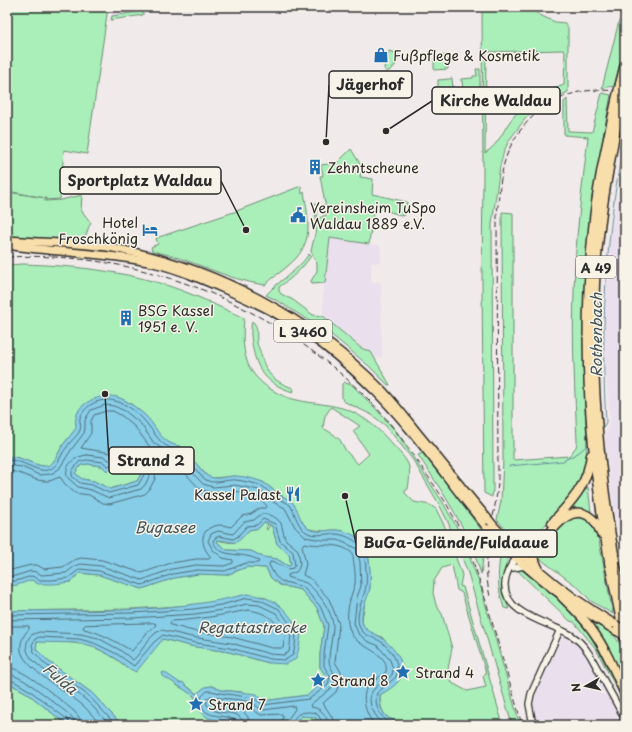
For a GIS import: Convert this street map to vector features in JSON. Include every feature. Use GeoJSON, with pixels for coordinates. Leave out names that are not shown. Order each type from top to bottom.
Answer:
{"type":"FeatureCollection","features":[{"type":"Feature","properties":{"kind":"highway","name":"A 49"},"geometry":{"type":"LineString","coordinates":[[625,64],[600,225],[595,285],[594,366],[594,439],[600,502],[610,566],[625,641]]}},
{"type":"Feature","properties":{"kind":"highway","name":"A 49"},"geometry":{"type":"LineString","coordinates":[[594,439],[625,613]]}},
{"type":"Feature","properties":{"kind":"highway"},"geometry":{"type":"LineString","coordinates":[[520,558],[581,489],[589,467],[594,439]]}},
{"type":"Feature","properties":{"kind":"highway"},"geometry":{"type":"LineString","coordinates":[[539,570],[534,556],[537,547],[561,521],[569,515],[577,513],[588,515],[596,522],[610,566]]}},
{"type":"Feature","properties":{"kind":"highway"},"geometry":{"type":"LineString","coordinates":[[562,597],[592,630],[606,651],[625,694]]}},
{"type":"Feature","properties":{"kind":"main road","name":"L 3460"},"geometry":{"type":"LineString","coordinates":[[7,240],[90,248],[182,272],[208,282],[271,311],[302,330],[343,361],[378,394],[510,551],[539,570],[625,636]]}},
{"type":"Feature","properties":{"kind":"main road","name":"L 3460"},"geometry":{"type":"LineString","coordinates":[[7,245],[49,250],[90,248]]}},
{"type":"Feature","properties":{"kind":"main road","name":"L 3460"},"geometry":{"type":"LineString","coordinates":[[491,528],[520,558],[524,566],[562,597],[615,628],[625,630]]}},
{"type":"Feature","properties":{"kind":"street"},"geometry":{"type":"LineString","coordinates":[[510,551],[512,567]]}},
{"type":"Feature","properties":{"kind":"street"},"geometry":{"type":"LineString","coordinates":[[520,558],[512,567],[505,586],[509,600],[515,608],[521,612],[560,630],[577,640],[590,655],[625,719]]}},
{"type":"Feature","properties":{"kind":"street"},"geometry":{"type":"LineString","coordinates":[[512,567],[524,566]]}},
{"type":"Feature","properties":{"kind":"street"},"geometry":{"type":"LineString","coordinates":[[534,725],[529,704],[531,694],[560,630]]}},
{"type":"Feature","properties":{"kind":"shaded area"},"geometry":{"type":"Polygon","coordinates":[[[113,7],[151,7],[151,9],[143,11],[143,15],[111,20],[113,7]]]}},
{"type":"Feature","properties":{"kind":"shaded area"},"geometry":{"type":"Polygon","coordinates":[[[625,156],[625,569],[614,508],[605,437],[610,421],[604,348],[608,250],[625,156]]]}},
{"type":"Feature","properties":{"kind":"shaded area"},"geometry":{"type":"Polygon","coordinates":[[[329,237],[380,246],[381,262],[371,263],[371,282],[381,282],[382,357],[375,358],[323,316],[323,285],[325,284],[329,237]]]}},
{"type":"Feature","properties":{"kind":"shaded area"},"geometry":{"type":"Polygon","coordinates":[[[563,636],[576,643],[587,655],[619,712],[623,725],[537,725],[532,708],[533,699],[563,636]]]}},
{"type":"Feature","properties":{"kind":"green space"},"geometry":{"type":"Polygon","coordinates":[[[7,7],[108,7],[87,154],[64,150],[60,199],[46,200],[46,198],[7,191],[7,7]]]}},
{"type":"Feature","properties":{"kind":"green space"},"geometry":{"type":"Polygon","coordinates":[[[137,7],[152,8],[143,11],[143,15],[111,20],[112,16],[137,12],[137,7]]]}},
{"type":"Feature","properties":{"kind":"green space"},"geometry":{"type":"Polygon","coordinates":[[[482,7],[526,7],[555,22],[565,23],[568,28],[568,92],[543,104],[525,119],[510,139],[504,151],[500,166],[492,224],[492,497],[484,493],[482,284],[482,7]],[[565,51],[486,52],[485,153],[498,141],[510,121],[519,110],[531,101],[564,85],[565,51]]]}},
{"type":"Feature","properties":{"kind":"green space"},"geometry":{"type":"Polygon","coordinates":[[[625,13],[625,44],[614,86],[602,88],[619,21],[625,13]]]}},
{"type":"Feature","properties":{"kind":"green space"},"geometry":{"type":"Polygon","coordinates":[[[389,51],[399,54],[395,65],[392,69],[386,72],[384,68],[389,51]]]}},
{"type":"Feature","properties":{"kind":"green space"},"geometry":{"type":"Polygon","coordinates":[[[448,55],[448,69],[434,70],[434,59],[436,56],[448,55]]]}},
{"type":"Feature","properties":{"kind":"green space"},"geometry":{"type":"Polygon","coordinates":[[[476,69],[480,69],[480,88],[463,89],[461,79],[473,78],[473,76],[477,76],[476,69]]]}},
{"type":"Feature","properties":{"kind":"green space"},"geometry":{"type":"Polygon","coordinates":[[[451,78],[453,89],[448,91],[438,91],[438,80],[451,78]]]}},
{"type":"Feature","properties":{"kind":"green space"},"geometry":{"type":"Polygon","coordinates":[[[602,93],[611,95],[592,210],[585,296],[584,387],[587,439],[586,462],[580,479],[567,499],[549,521],[525,546],[517,541],[497,520],[501,501],[503,460],[502,212],[513,213],[513,460],[569,456],[576,447],[577,442],[573,311],[579,214],[588,137],[564,135],[564,102],[567,99],[568,131],[592,132],[602,93]]]}},
{"type":"Feature","properties":{"kind":"green space"},"geometry":{"type":"Polygon","coordinates":[[[351,149],[362,167],[360,177],[373,179],[372,194],[407,202],[404,216],[374,207],[369,244],[330,238],[325,283],[312,284],[311,281],[317,271],[317,264],[311,251],[316,230],[316,218],[313,203],[315,203],[318,219],[327,214],[320,176],[323,176],[321,165],[337,163],[351,149]]]}},
{"type":"Feature","properties":{"kind":"green space"},"geometry":{"type":"Polygon","coordinates":[[[301,186],[302,194],[304,192],[308,222],[308,232],[303,249],[289,265],[265,285],[236,279],[166,254],[152,251],[151,247],[158,244],[156,238],[234,212],[301,186]]]}},
{"type":"Feature","properties":{"kind":"green space"},"geometry":{"type":"Polygon","coordinates":[[[7,192],[45,198],[45,201],[61,200],[82,195],[81,210],[91,223],[85,237],[82,241],[7,237],[7,192]]]}},
{"type":"Feature","properties":{"kind":"green space"},"geometry":{"type":"Polygon","coordinates":[[[309,254],[311,256],[308,261],[279,287],[279,291],[281,294],[293,300],[313,315],[323,316],[361,348],[371,352],[390,385],[388,385],[369,366],[333,336],[266,295],[294,271],[309,254]]]}},
{"type":"Feature","properties":{"kind":"green space"},"geometry":{"type":"Polygon","coordinates":[[[23,264],[65,266],[107,271],[148,280],[202,299],[244,318],[243,334],[245,356],[250,368],[260,381],[274,391],[289,398],[336,406],[348,410],[360,416],[377,428],[408,464],[409,480],[408,489],[405,493],[414,502],[430,505],[436,509],[446,529],[462,575],[460,586],[463,587],[503,725],[419,725],[396,721],[386,716],[381,707],[380,695],[397,683],[401,675],[401,662],[382,637],[371,633],[364,627],[362,621],[366,598],[370,588],[370,574],[369,560],[362,542],[341,531],[309,529],[302,522],[292,502],[263,482],[235,476],[208,477],[193,460],[161,437],[146,416],[130,403],[117,397],[76,418],[77,428],[62,447],[53,462],[47,466],[37,465],[19,458],[7,457],[7,265],[23,264]],[[331,407],[325,416],[323,428],[340,440],[346,451],[358,464],[369,454],[353,431],[360,426],[331,407]],[[452,565],[442,568],[434,581],[433,593],[436,605],[442,614],[452,648],[448,669],[452,683],[467,691],[486,687],[483,676],[486,673],[462,593],[457,590],[452,565]]]}},
{"type":"Feature","properties":{"kind":"green space"},"geometry":{"type":"Polygon","coordinates":[[[252,321],[256,325],[257,344],[264,365],[270,375],[293,388],[293,392],[278,386],[262,372],[255,358],[253,349],[251,335],[252,321]]]}},
{"type":"Feature","properties":{"kind":"green space"},"geometry":{"type":"Polygon","coordinates":[[[344,382],[348,384],[350,383],[397,433],[442,501],[459,531],[480,585],[520,725],[512,725],[468,573],[448,522],[439,504],[413,460],[386,426],[372,415],[343,401],[342,384],[344,382]]]}},
{"type":"Feature","properties":{"kind":"green space"},"geometry":{"type":"Polygon","coordinates":[[[423,453],[486,536],[481,574],[476,558],[462,527],[446,498],[418,455],[423,453]]]}},
{"type":"Feature","properties":{"kind":"green space"},"geometry":{"type":"Polygon","coordinates":[[[88,464],[113,468],[135,468],[142,472],[137,481],[110,489],[94,481],[82,479],[75,473],[81,465],[88,464]]]}},
{"type":"Feature","properties":{"kind":"green space"},"geometry":{"type":"Polygon","coordinates":[[[588,487],[591,512],[583,510],[562,516],[588,487]]]}},
{"type":"Feature","properties":{"kind":"green space"},"geometry":{"type":"Polygon","coordinates":[[[580,517],[591,522],[597,531],[613,614],[591,601],[579,588],[539,558],[542,547],[567,520],[580,517]]]}},
{"type":"Feature","properties":{"kind":"green space"},"geometry":{"type":"Polygon","coordinates":[[[264,522],[268,524],[267,530],[270,525],[272,526],[277,544],[289,554],[291,565],[288,566],[277,559],[263,557],[251,551],[227,550],[218,543],[217,540],[232,543],[238,541],[249,530],[259,528],[264,522]]]}},
{"type":"Feature","properties":{"kind":"green space"},"geometry":{"type":"Polygon","coordinates":[[[7,536],[32,580],[70,582],[80,573],[99,575],[142,589],[174,578],[198,574],[226,575],[247,567],[266,568],[271,578],[280,585],[301,590],[317,608],[324,626],[320,654],[320,667],[326,676],[325,682],[308,695],[263,701],[243,692],[221,690],[212,686],[205,687],[197,694],[182,682],[175,684],[190,693],[197,701],[198,705],[218,721],[231,722],[238,725],[122,725],[92,693],[48,661],[36,649],[37,642],[51,641],[79,644],[96,648],[128,668],[163,639],[190,646],[229,652],[269,663],[281,606],[262,596],[194,605],[131,609],[7,611],[7,536]]]}},
{"type":"Feature","properties":{"kind":"green space"},"geometry":{"type":"Polygon","coordinates":[[[495,546],[506,556],[508,560],[505,566],[503,578],[503,591],[509,609],[504,608],[500,595],[498,578],[500,558],[493,550],[495,546]]]}},
{"type":"Feature","properties":{"kind":"green space"},"geometry":{"type":"Polygon","coordinates":[[[517,570],[522,570],[565,605],[588,629],[599,645],[608,663],[625,700],[625,705],[596,649],[574,622],[570,621],[517,570]]]}},
{"type":"Feature","properties":{"kind":"green space"},"geometry":{"type":"Polygon","coordinates":[[[585,616],[606,628],[612,633],[620,644],[625,673],[625,687],[585,616]]]}},
{"type":"Feature","properties":{"kind":"green space"},"geometry":{"type":"Polygon","coordinates":[[[7,682],[27,693],[67,725],[7,725],[7,682]]]}},
{"type":"Feature","properties":{"kind":"green space"},"geometry":{"type":"Polygon","coordinates":[[[300,716],[315,717],[319,725],[294,725],[300,716]]]}},
{"type":"Feature","properties":{"kind":"water","name":"Bugasee"},"geometry":{"type":"Polygon","coordinates":[[[104,396],[117,397],[132,405],[146,416],[168,442],[180,446],[181,451],[193,460],[208,476],[213,478],[231,476],[242,477],[254,479],[266,484],[294,504],[303,523],[309,529],[318,531],[341,530],[354,535],[363,543],[370,564],[370,587],[362,613],[363,624],[367,630],[381,637],[392,647],[399,657],[402,669],[402,674],[395,685],[380,695],[381,707],[386,716],[389,718],[396,721],[419,725],[319,725],[315,717],[301,716],[294,725],[238,725],[231,722],[218,721],[208,718],[200,711],[197,699],[194,696],[163,676],[162,673],[164,672],[180,683],[182,682],[196,694],[205,687],[212,686],[221,690],[257,694],[264,701],[308,695],[325,682],[326,676],[320,667],[320,654],[324,626],[317,608],[301,590],[280,585],[271,578],[266,568],[247,567],[226,575],[198,574],[174,578],[142,589],[99,575],[80,573],[70,582],[38,584],[32,580],[17,585],[7,586],[7,457],[19,458],[42,466],[51,464],[76,428],[77,413],[80,409],[86,403],[104,396]],[[88,464],[81,465],[75,473],[82,479],[94,481],[110,489],[137,481],[142,472],[125,467],[107,471],[102,466],[88,464]],[[264,522],[259,528],[249,530],[235,542],[217,540],[218,543],[227,550],[251,551],[263,557],[277,559],[288,566],[291,565],[289,554],[277,544],[272,526],[264,522]]]}},
{"type":"Feature","properties":{"kind":"water","name":"Regattastrecke"},"geometry":{"type":"Polygon","coordinates":[[[247,594],[268,599],[279,605],[298,627],[300,631],[300,641],[296,659],[286,664],[269,663],[229,652],[190,646],[163,639],[136,672],[93,646],[79,643],[37,642],[36,649],[48,661],[92,693],[122,725],[67,725],[27,693],[7,682],[7,611],[128,610],[158,608],[188,605],[247,594]]]}},
{"type":"Feature","properties":{"kind":"waterway","name":"Rothenbach"},"geometry":{"type":"LineString","coordinates":[[601,432],[606,422],[604,386],[604,314],[606,278],[613,207],[625,136]]}},
{"type":"Feature","properties":{"kind":"waterway","name":"Rothenbach"},"geometry":{"type":"LineString","coordinates":[[509,466],[563,461],[578,453],[589,444]]}},
{"type":"Feature","properties":{"kind":"railway"},"geometry":{"type":"LineString","coordinates":[[490,596],[487,581],[487,553],[498,482],[497,215],[502,171],[511,145],[518,134],[525,124],[544,107],[579,92],[602,90],[625,92]]}},
{"type":"Feature","properties":{"kind":"railway"},"geometry":{"type":"LineString","coordinates":[[7,257],[57,257],[107,263],[156,274],[202,290],[248,310],[290,336],[331,365],[368,399],[392,426],[449,509],[464,539],[479,578],[522,725]]}},
{"type":"Feature","properties":{"kind":"place","name":"Fußpflege & Kosmetik"},"geometry":{"type":"Point","coordinates":[381,55]}},
{"type":"Feature","properties":{"kind":"place","name":"Kirche Waldau"},"geometry":{"type":"Point","coordinates":[386,131]}},
{"type":"Feature","properties":{"kind":"place","name":"Jägerhof"},"geometry":{"type":"Point","coordinates":[326,142]}},
{"type":"Feature","properties":{"kind":"place","name":"Zehntscheune"},"geometry":{"type":"Point","coordinates":[315,167]}},
{"type":"Feature","properties":{"kind":"place","name":"Vereinsheim TuSpo Waldau 1889 e.V."},"geometry":{"type":"Point","coordinates":[298,215]}},
{"type":"Feature","properties":{"kind":"place","name":"Hotel Froschkönig"},"geometry":{"type":"Point","coordinates":[150,230]}},
{"type":"Feature","properties":{"kind":"place","name":"Sportplatz Waldau"},"geometry":{"type":"Point","coordinates":[246,230]}},
{"type":"Feature","properties":{"kind":"place","name":"BSG Kassel 1951 e. V."},"geometry":{"type":"Point","coordinates":[126,318]}},
{"type":"Feature","properties":{"kind":"place","name":"Strand 2"},"geometry":{"type":"Point","coordinates":[105,394]}},
{"type":"Feature","properties":{"kind":"place","name":"Kassel Palast"},"geometry":{"type":"Point","coordinates":[293,494]}},
{"type":"Feature","properties":{"kind":"place","name":"BuGa-Gelände/Fuldaaue"},"geometry":{"type":"Point","coordinates":[345,496]}},
{"type":"Feature","properties":{"kind":"place","name":"Strand 4"},"geometry":{"type":"Point","coordinates":[403,672]}},
{"type":"Feature","properties":{"kind":"place","name":"Strand 8"},"geometry":{"type":"Point","coordinates":[318,680]}},
{"type":"Feature","properties":{"kind":"place","name":"Strand 7"},"geometry":{"type":"Point","coordinates":[196,704]}},
{"type":"Feature","properties":{"kind":"water label","name":"Fulda"},"geometry":{"type":"Point","coordinates":[61,678]}}]}
